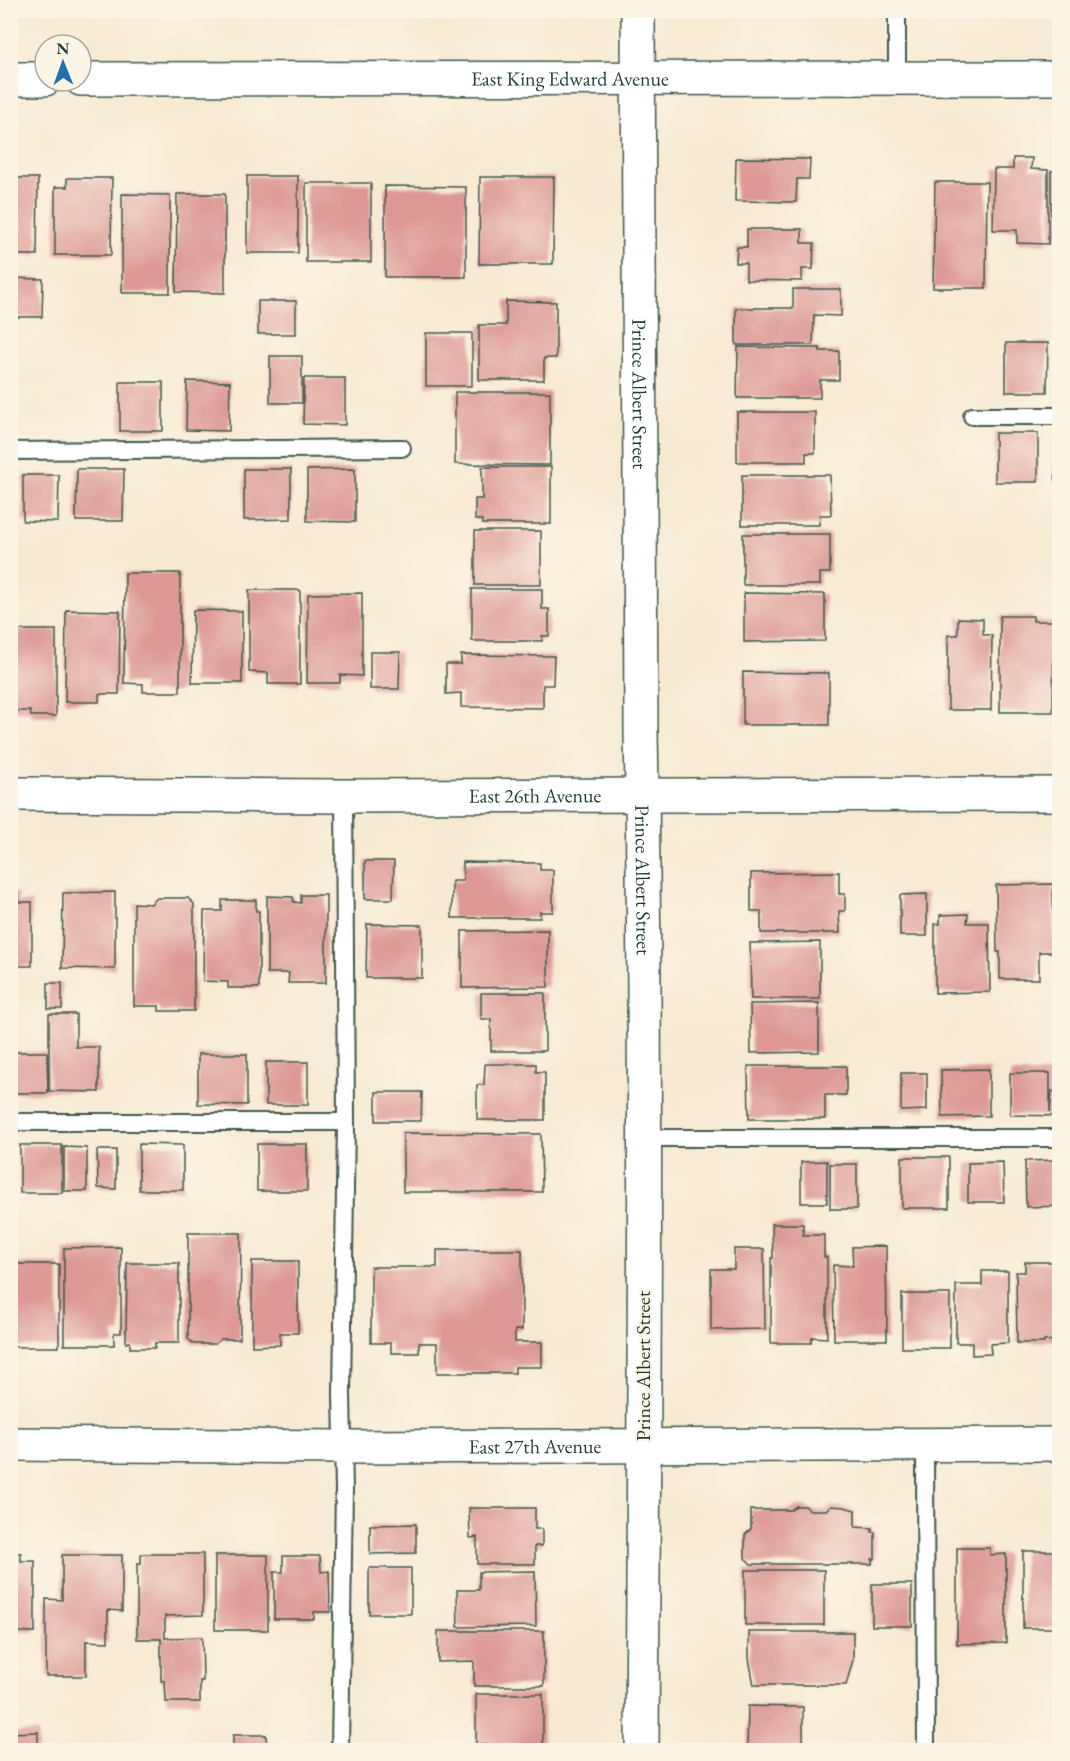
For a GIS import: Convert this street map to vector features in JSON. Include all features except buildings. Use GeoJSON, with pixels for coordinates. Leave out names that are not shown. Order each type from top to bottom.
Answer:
{"type":"FeatureCollection","features":[{"type":"Feature","properties":{"kind":"street","name":"Prince Albert Street"},"geometry":{"type":"LineString","coordinates":[[638,10],[643,1138],[642,1750]]}},
{"type":"Feature","properties":{"kind":"street","name":"East King Edward Avenue"},"geometry":{"type":"LineString","coordinates":[[93,79],[1059,78]]}},
{"type":"Feature","properties":{"kind":"street"},"geometry":{"type":"LineString","coordinates":[[10,79],[33,79]]}},
{"type":"Feature","properties":{"kind":"street","name":"East 26th Avenue"},"geometry":{"type":"LineString","coordinates":[[10,794],[344,796],[1059,794]]}},
{"type":"Feature","properties":{"kind":"street","name":"East 27th Avenue"},"geometry":{"type":"LineString","coordinates":[[10,1444],[343,1447],[1059,1444]]}},
{"type":"Feature","properties":{"kind":"lane"},"geometry":{"type":"LineString","coordinates":[[897,10],[897,78]]}},
{"type":"Feature","properties":{"kind":"lane"},"geometry":{"type":"LineString","coordinates":[[972,416],[1059,416]]}},
{"type":"Feature","properties":{"kind":"lane"},"geometry":{"type":"LineString","coordinates":[[10,451],[402,448]]}},
{"type":"Feature","properties":{"kind":"lane"},"geometry":{"type":"LineString","coordinates":[[339,1750],[346,1122],[344,796]]}},
{"type":"Feature","properties":{"kind":"lane"},"geometry":{"type":"LineString","coordinates":[[10,1122],[346,1122]]}},
{"type":"Feature","properties":{"kind":"lane"},"geometry":{"type":"LineString","coordinates":[[643,1138],[1059,1138]]}},
{"type":"Feature","properties":{"kind":"lane"},"geometry":{"type":"LineString","coordinates":[[925,1444],[926,1750]]}}]}
